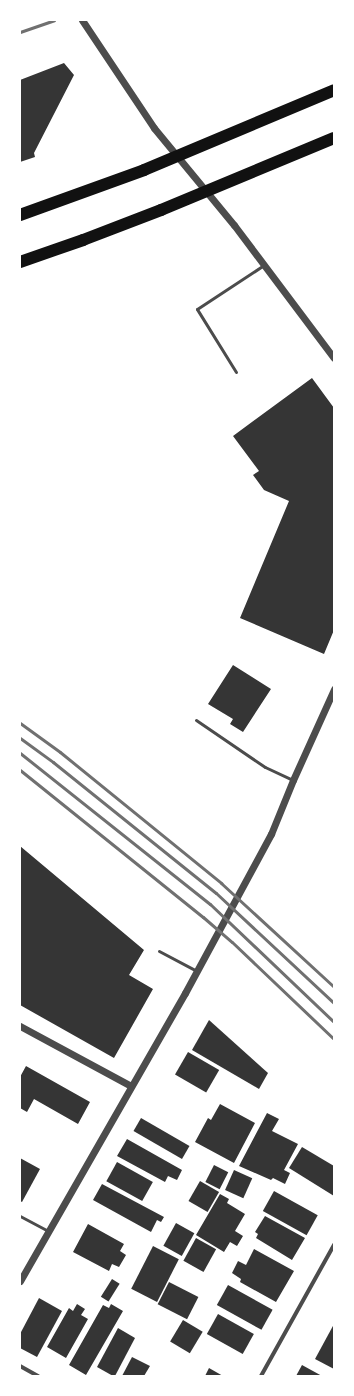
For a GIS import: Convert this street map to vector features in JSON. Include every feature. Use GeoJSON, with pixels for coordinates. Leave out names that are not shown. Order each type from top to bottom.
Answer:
{"type":"FeatureCollection","features":[{"type":"Feature","properties":{"kind":"highway"},"geometry":{"type":"LineString","coordinates":[[20,215],[144,170],[334,90]]}},
{"type":"Feature","properties":{"kind":"highway"},"geometry":{"type":"LineString","coordinates":[[20,262],[161,210],[334,138]]}},
{"type":"Feature","properties":{"kind":"street"},"geometry":{"type":"LineString","coordinates":[[82,20],[154,128],[234,225],[334,358]]}},
{"type":"Feature","properties":{"kind":"street"},"geometry":{"type":"LineString","coordinates":[[20,1281],[197,971],[272,834],[293,780],[334,689]]}},
{"type":"Feature","properties":{"kind":"street"},"geometry":{"type":"LineString","coordinates":[[20,1026],[131,1086]]}},
{"type":"Feature","properties":{"kind":"street"},"geometry":{"type":"LineString","coordinates":[[261,1376],[334,1245]]}},
{"type":"Feature","properties":{"kind":"street"},"geometry":{"type":"LineString","coordinates":[[20,1366],[38,1376]]}},
{"type":"Feature","properties":{"kind":"lane"},"geometry":{"type":"LineString","coordinates":[[236,372],[197,309],[264,265]]}},
{"type":"Feature","properties":{"kind":"lane"},"geometry":{"type":"LineString","coordinates":[[196,720],[265,767],[293,780]]}},
{"type":"Feature","properties":{"kind":"lane"},"geometry":{"type":"LineString","coordinates":[[159,951],[197,971]]}},
{"type":"Feature","properties":{"kind":"lane"},"geometry":{"type":"LineString","coordinates":[[20,1216],[48,1231]]}},
{"type":"Feature","properties":{"kind":"building"},"geometry":{"type":"Polygon","coordinates":[[[64,63],[74,75],[34,153],[35,157],[20,162],[20,80],[64,63]]]}},
{"type":"Feature","properties":{"kind":"building"},"geometry":{"type":"Polygon","coordinates":[[[312,378],[334,408],[334,630],[324,654],[240,618],[289,501],[264,490],[253,475],[259,471],[233,436],[312,378]]]}},
{"type":"Feature","properties":{"kind":"building"},"geometry":{"type":"Polygon","coordinates":[[[233,665],[271,689],[243,732],[230,724],[233,719],[208,704],[233,665]]]}},
{"type":"Feature","properties":{"kind":"building"},"geometry":{"type":"Polygon","coordinates":[[[20,846],[144,950],[129,975],[153,989],[114,1058],[20,1005],[20,846]]]}},
{"type":"Feature","properties":{"kind":"building"},"geometry":{"type":"Polygon","coordinates":[[[209,1020],[268,1073],[259,1089],[192,1050],[209,1020]]]}},
{"type":"Feature","properties":{"kind":"building"},"geometry":{"type":"Polygon","coordinates":[[[188,1052],[219,1070],[206,1093],[175,1075],[188,1052]]]}},
{"type":"Feature","properties":{"kind":"building"},"geometry":{"type":"Polygon","coordinates":[[[26,1066],[90,1102],[78,1124],[34,1099],[27,1112],[20,1108],[20,1077],[26,1066]]]}},
{"type":"Feature","properties":{"kind":"building"},"geometry":{"type":"Polygon","coordinates":[[[220,1104],[255,1123],[234,1163],[195,1142],[208,1118],[211,1120],[220,1104]]]}},
{"type":"Feature","properties":{"kind":"building"},"geometry":{"type":"Polygon","coordinates":[[[267,1113],[279,1119],[272,1131],[298,1144],[284,1170],[290,1173],[285,1184],[273,1178],[271,1180],[239,1166],[267,1113]]]}},
{"type":"Feature","properties":{"kind":"building"},"geometry":{"type":"Polygon","coordinates":[[[141,1118],[189,1146],[182,1159],[133,1131],[141,1118]]]}},
{"type":"Feature","properties":{"kind":"building"},"geometry":{"type":"Polygon","coordinates":[[[127,1139],[182,1170],[177,1180],[168,1176],[165,1182],[117,1156],[127,1139]]]}},
{"type":"Feature","properties":{"kind":"building"},"geometry":{"type":"Polygon","coordinates":[[[302,1147],[334,1166],[334,1196],[289,1168],[302,1147]]]}},
{"type":"Feature","properties":{"kind":"building"},"geometry":{"type":"Polygon","coordinates":[[[20,1158],[40,1169],[22,1202],[20,1201],[20,1158]]]}},
{"type":"Feature","properties":{"kind":"building"},"geometry":{"type":"Polygon","coordinates":[[[117,1162],[153,1182],[142,1201],[106,1181],[117,1162]]]}},
{"type":"Feature","properties":{"kind":"building"},"geometry":{"type":"Polygon","coordinates":[[[214,1165],[228,1172],[220,1189],[205,1182],[214,1165]]]}},
{"type":"Feature","properties":{"kind":"building"},"geometry":{"type":"Polygon","coordinates":[[[234,1170],[252,1178],[243,1198],[225,1190],[234,1170]]]}},
{"type":"Feature","properties":{"kind":"building"},"geometry":{"type":"Polygon","coordinates":[[[200,1181],[219,1192],[208,1212],[189,1201],[200,1181]]]}},
{"type":"Feature","properties":{"kind":"building"},"geometry":{"type":"Polygon","coordinates":[[[102,1184],[164,1217],[161,1222],[157,1220],[151,1232],[93,1200],[102,1184]]]}},
{"type":"Feature","properties":{"kind":"building"},"geometry":{"type":"Polygon","coordinates":[[[274,1191],[318,1215],[307,1235],[263,1211],[274,1191]]]}},
{"type":"Feature","properties":{"kind":"building"},"geometry":{"type":"Polygon","coordinates":[[[220,1194],[229,1199],[227,1203],[245,1214],[235,1231],[243,1236],[237,1246],[230,1242],[224,1252],[196,1235],[220,1194]]]}},
{"type":"Feature","properties":{"kind":"building"},"geometry":{"type":"Polygon","coordinates":[[[265,1216],[305,1238],[292,1260],[256,1238],[258,1234],[255,1232],[265,1216]]]}},
{"type":"Feature","properties":{"kind":"building"},"geometry":{"type":"Polygon","coordinates":[[[176,1223],[194,1233],[182,1256],[163,1246],[176,1223]]]}},
{"type":"Feature","properties":{"kind":"building"},"geometry":{"type":"Polygon","coordinates":[[[88,1224],[124,1244],[120,1251],[126,1255],[119,1267],[112,1264],[109,1271],[73,1252],[88,1224]]]}},
{"type":"Feature","properties":{"kind":"building"},"geometry":{"type":"Polygon","coordinates":[[[196,1238],[216,1249],[204,1272],[183,1261],[196,1238]]]}},
{"type":"Feature","properties":{"kind":"building"},"geometry":{"type":"Polygon","coordinates":[[[153,1246],[179,1259],[157,1302],[131,1289],[153,1246]]]}},
{"type":"Feature","properties":{"kind":"building"},"geometry":{"type":"Polygon","coordinates":[[[254,1249],[294,1271],[276,1302],[240,1282],[241,1279],[232,1273],[238,1261],[246,1265],[254,1249]]]}},
{"type":"Feature","properties":{"kind":"building"},"geometry":{"type":"Polygon","coordinates":[[[112,1279],[120,1284],[109,1302],[101,1297],[112,1279]]]}},
{"type":"Feature","properties":{"kind":"building"},"geometry":{"type":"Polygon","coordinates":[[[169,1282],[198,1297],[187,1319],[158,1304],[169,1282]]]}},
{"type":"Feature","properties":{"kind":"building"},"geometry":{"type":"Polygon","coordinates":[[[228,1285],[273,1310],[261,1330],[217,1305],[228,1285]]]}},
{"type":"Feature","properties":{"kind":"building"},"geometry":{"type":"Polygon","coordinates":[[[39,1298],[62,1311],[37,1357],[20,1348],[20,1334],[39,1298]]]}},
{"type":"Feature","properties":{"kind":"building"},"geometry":{"type":"Polygon","coordinates":[[[77,1304],[85,1309],[81,1315],[88,1319],[66,1358],[47,1347],[69,1308],[73,1311],[77,1304]]]}},
{"type":"Feature","properties":{"kind":"building"},"geometry":{"type":"Polygon","coordinates":[[[111,1304],[123,1311],[86,1375],[69,1365],[103,1305],[109,1308],[111,1304]]]}},
{"type":"Feature","properties":{"kind":"building"},"geometry":{"type":"Polygon","coordinates":[[[218,1314],[254,1334],[243,1354],[207,1334],[218,1314]]]}},
{"type":"Feature","properties":{"kind":"building"},"geometry":{"type":"Polygon","coordinates":[[[183,1320],[203,1332],[190,1353],[170,1341],[183,1320]]]}},
{"type":"Feature","properties":{"kind":"building"},"geometry":{"type":"Polygon","coordinates":[[[334,1324],[334,1369],[315,1359],[334,1324]]]}},
{"type":"Feature","properties":{"kind":"building"},"geometry":{"type":"Polygon","coordinates":[[[118,1328],[135,1338],[115,1376],[113,1376],[97,1367],[118,1328]]]}},
{"type":"Feature","properties":{"kind":"building"},"geometry":{"type":"Polygon","coordinates":[[[132,1357],[150,1366],[144,1376],[122,1376],[132,1357]]]}},
{"type":"Feature","properties":{"kind":"building"},"geometry":{"type":"Polygon","coordinates":[[[302,1365],[322,1376],[296,1376],[302,1365]]]}},
{"type":"Feature","properties":{"kind":"building"},"geometry":{"type":"Polygon","coordinates":[[[209,1368],[223,1376],[205,1376],[209,1368]]]}},
{"type":"Feature","properties":{"kind":"railway"},"geometry":{"type":"LineString","coordinates":[[20,32],[54,20]]}},
{"type":"Feature","properties":{"kind":"railway"},"geometry":{"type":"LineString","coordinates":[[20,723],[60,752],[221,883],[334,987]]}},
{"type":"Feature","properties":{"kind":"railway"},"geometry":{"type":"LineString","coordinates":[[20,738],[53,762],[216,893],[334,1003]]}},
{"type":"Feature","properties":{"kind":"railway"},"geometry":{"type":"LineString","coordinates":[[20,753],[210,904],[334,1022]]}},
{"type":"Feature","properties":{"kind":"railway"},"geometry":{"type":"LineString","coordinates":[[20,770],[203,917],[232,942],[334,1039]]}}]}
